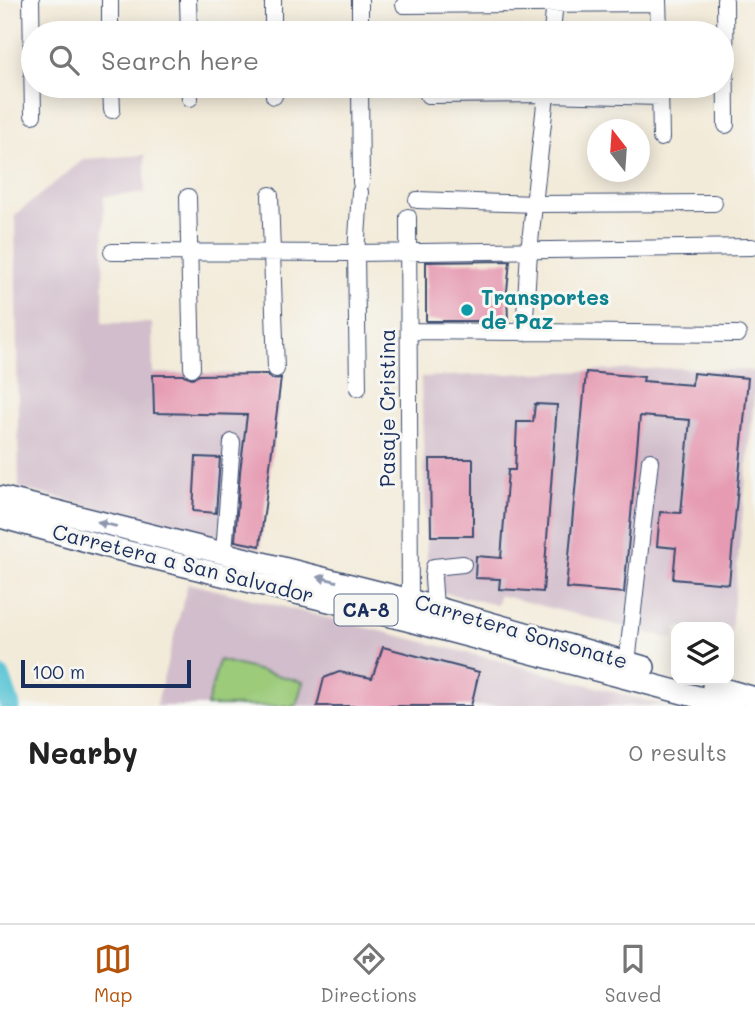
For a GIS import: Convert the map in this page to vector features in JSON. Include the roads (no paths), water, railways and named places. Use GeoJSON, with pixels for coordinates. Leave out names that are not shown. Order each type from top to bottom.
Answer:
{"type":"FeatureCollection","features":[{"type":"Feature","properties":{"kind":"highway","name":"Carretera Sonsonate"},"geometry":{"type":"LineString","coordinates":[[0,497],[410,600],[671,675]]}},
{"type":"Feature","properties":{"kind":"highway","name":"Carretera a San Salvador"},"geometry":{"type":"LineString","coordinates":[[0,517],[732,706]]}},
{"type":"Feature","properties":{"kind":"highway"},"geometry":{"type":"LineString","coordinates":[[707,685],[755,698]]}},
{"type":"Feature","properties":{"kind":"street"},"geometry":{"type":"LineString","coordinates":[[31,0],[31,21]]}},
{"type":"Feature","properties":{"kind":"street"},"geometry":{"type":"LineString","coordinates":[[110,0],[110,21]]}},
{"type":"Feature","properties":{"kind":"street"},"geometry":{"type":"LineString","coordinates":[[188,0],[189,21]]}},
{"type":"Feature","properties":{"kind":"street"},"geometry":{"type":"LineString","coordinates":[[272,0],[273,21]]}},
{"type":"Feature","properties":{"kind":"street"},"geometry":{"type":"LineString","coordinates":[[360,0],[360,21]]}},
{"type":"Feature","properties":{"kind":"street"},"geometry":{"type":"LineString","coordinates":[[726,0],[726,21]]}},
{"type":"Feature","properties":{"kind":"street"},"geometry":{"type":"LineString","coordinates":[[553,21],[555,2]]}},
{"type":"Feature","properties":{"kind":"street"},"geometry":{"type":"LineString","coordinates":[[404,5],[659,2],[659,21]]}},
{"type":"Feature","properties":{"kind":"street"},"geometry":{"type":"LineString","coordinates":[[33,98],[33,115]]}},
{"type":"Feature","properties":{"kind":"street"},"geometry":{"type":"LineString","coordinates":[[112,98],[112,110]]}},
{"type":"Feature","properties":{"kind":"street"},"geometry":{"type":"LineString","coordinates":[[358,388],[356,253],[360,188],[360,98]]}},
{"type":"Feature","properties":{"kind":"street"},"geometry":{"type":"LineString","coordinates":[[524,333],[529,251],[545,98]]}},
{"type":"Feature","properties":{"kind":"street"},"geometry":{"type":"LineString","coordinates":[[660,98],[661,138]]}},
{"type":"Feature","properties":{"kind":"street"},"geometry":{"type":"LineString","coordinates":[[726,98],[726,125]]}},
{"type":"Feature","properties":{"kind":"street"},"geometry":{"type":"LineString","coordinates":[[270,195],[276,369]]}},
{"type":"Feature","properties":{"kind":"street"},"geometry":{"type":"LineString","coordinates":[[188,197],[192,368]]}},
{"type":"Feature","properties":{"kind":"street"},"geometry":{"type":"LineString","coordinates":[[418,200],[534,204],[714,203]]}},
{"type":"Feature","properties":{"kind":"street","name":"Pasaje Cristina"},"geometry":{"type":"LineString","coordinates":[[408,217],[410,600]]}},
{"type":"Feature","properties":{"kind":"street"},"geometry":{"type":"LineString","coordinates":[[112,251],[356,253],[752,247]]}},
{"type":"Feature","properties":{"kind":"street"},"geometry":{"type":"LineString","coordinates":[[409,331],[738,334]]}},
{"type":"Feature","properties":{"kind":"street"},"geometry":{"type":"LineString","coordinates":[[224,553],[232,442]]}},
{"type":"Feature","properties":{"kind":"street"},"geometry":{"type":"LineString","coordinates":[[627,663],[650,461]]}},
{"type":"Feature","properties":{"kind":"street"},"geometry":{"type":"LineString","coordinates":[[435,608],[434,568],[463,564]]}},
{"type":"Feature","properties":{"kind":"waterway"},"geometry":{"type":"LineString","coordinates":[[0,677],[10,706]]}},
{"type":"Feature","properties":{"kind":"place","name":"Transportes de Paz"},"geometry":{"type":"Point","coordinates":[467,310]}}]}
